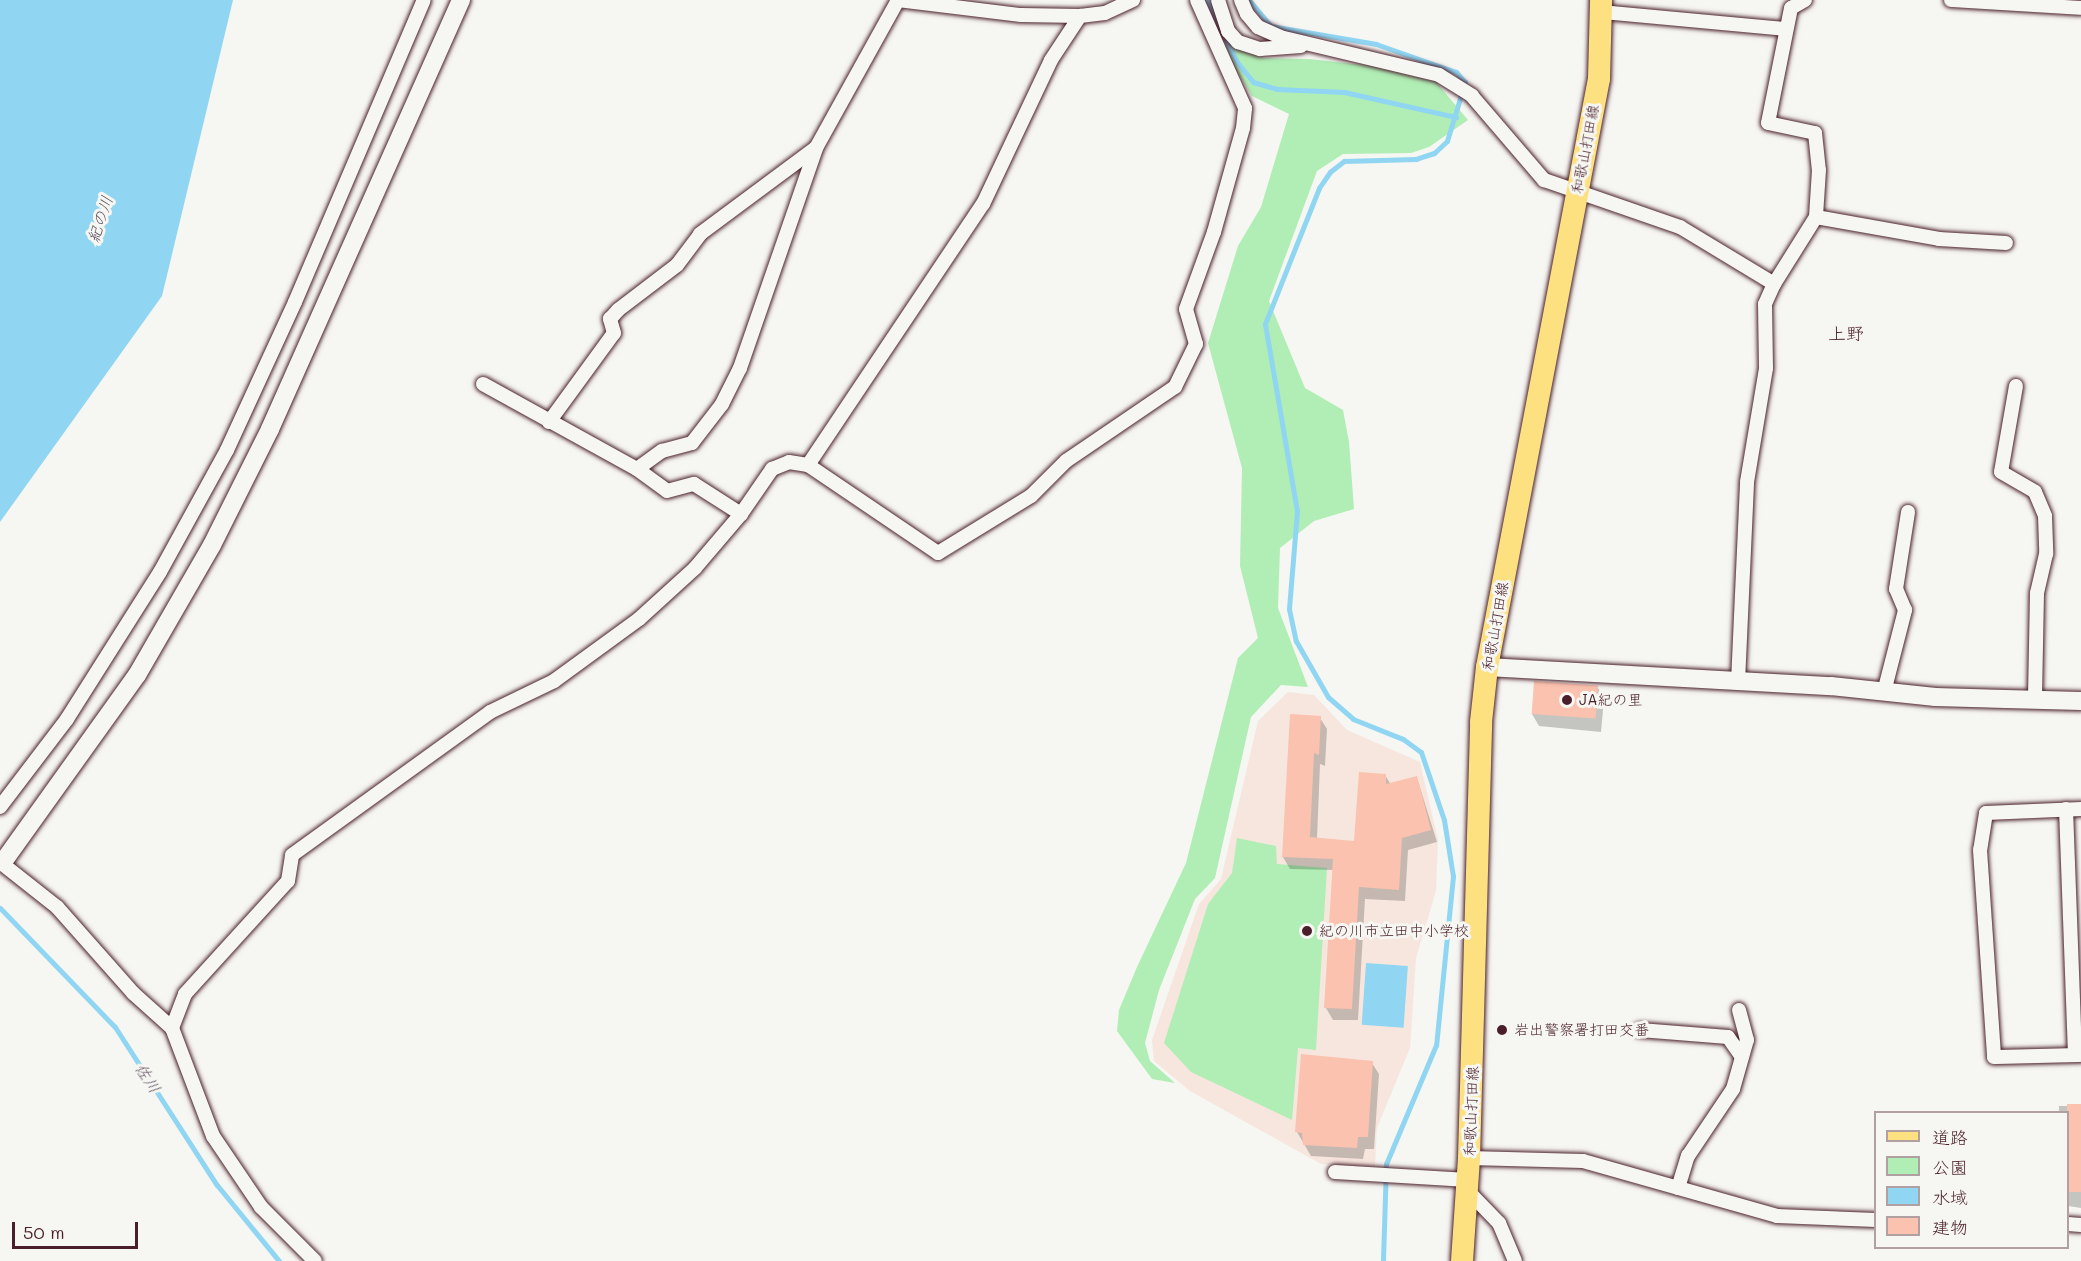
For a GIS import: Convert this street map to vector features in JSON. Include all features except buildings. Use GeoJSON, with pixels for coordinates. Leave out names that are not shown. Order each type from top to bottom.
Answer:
{"type":"FeatureCollection","features":[{"type":"Feature","properties":{"kind":"main road","name":"和歌山打田線"},"geometry":{"type":"LineString","coordinates":[[1462,1261],[1468,1176],[1480,722],[1486,667],[1575,194],[1599,79],[1601,6]]}},
{"type":"Feature","properties":{"kind":"street"},"geometry":{"type":"LineString","coordinates":[[0,807],[67,719],[160,572],[227,450],[300,292],[424,0]]}},
{"type":"Feature","properties":{"kind":"street"},"geometry":{"type":"LineString","coordinates":[[315,1261],[261,1207],[213,1136],[172,1028],[133,993],[57,907],[1,862],[137,675],[212,545],[270,429],[461,0]]}},
{"type":"Feature","properties":{"kind":"street"},"geometry":{"type":"LineString","coordinates":[[637,469],[662,451],[693,443],[722,404],[740,368],[816,148],[898,0],[1021,15],[1080,16],[1105,13],[1133,0]]}},
{"type":"Feature","properties":{"kind":"street"},"geometry":{"type":"LineString","coordinates":[[172,1028],[185,994],[288,881],[292,855],[490,712],[554,681],[639,619],[695,568],[741,514],[772,469],[789,462],[808,465],[938,553],[1031,496],[1066,461],[1175,387],[1196,344],[1186,309],[1214,232],[1244,128],[1245,108],[1197,0]]}},
{"type":"Feature","properties":{"kind":"street"},"geometry":{"type":"LineString","coordinates":[[1218,0],[1228,31],[1238,42],[1260,49],[1309,45]]}},
{"type":"Feature","properties":{"kind":"street"},"geometry":{"type":"LineString","coordinates":[[1241,0],[1258,27],[1309,45],[1439,75],[1472,96],[1544,180],[1575,194],[1643,211],[1680,227],[1774,284]]}},
{"type":"Feature","properties":{"kind":"street"},"geometry":{"type":"LineString","coordinates":[[1738,682],[1747,482],[1766,368],[1765,304],[1774,284],[1816,217],[1819,170],[1815,132],[1768,123],[1791,8],[1804,0]]}},
{"type":"Feature","properties":{"kind":"street"},"geometry":{"type":"LineString","coordinates":[[1951,0],[2081,8]]}},
{"type":"Feature","properties":{"kind":"street"},"geometry":{"type":"LineString","coordinates":[[1601,6],[1785,29]]}},
{"type":"Feature","properties":{"kind":"street"},"geometry":{"type":"LineString","coordinates":[[808,465],[983,204],[1051,60],[1080,16]]}},
{"type":"Feature","properties":{"kind":"street"},"geometry":{"type":"LineString","coordinates":[[549,422],[614,333],[610,320],[618,310],[677,265],[700,234],[816,148]]}},
{"type":"Feature","properties":{"kind":"street"},"geometry":{"type":"LineString","coordinates":[[1816,217],[1939,239],[2006,243]]}},
{"type":"Feature","properties":{"kind":"street"},"geometry":{"type":"LineString","coordinates":[[483,384],[637,469],[667,491],[694,484],[741,514]]}},
{"type":"Feature","properties":{"kind":"street"},"geometry":{"type":"LineString","coordinates":[[2016,386],[2001,472],[2035,492],[2044,516],[2046,554],[2037,593],[2036,699]]}},
{"type":"Feature","properties":{"kind":"street"},"geometry":{"type":"LineString","coordinates":[[1884,692],[1905,610],[1896,589],[1908,512]]}},
{"type":"Feature","properties":{"kind":"street"},"geometry":{"type":"LineString","coordinates":[[1486,667],[1884,692],[2081,701]]}},
{"type":"Feature","properties":{"kind":"street"},"geometry":{"type":"LineString","coordinates":[[2066,809],[2078,1055],[1994,1057],[1980,850],[1986,813],[2081,808]]}},
{"type":"Feature","properties":{"kind":"street"},"geometry":{"type":"LineString","coordinates":[[1678,1188],[1688,1156],[1733,1089],[1747,1040],[1739,1010]]}},
{"type":"Feature","properties":{"kind":"street"},"geometry":{"type":"LineString","coordinates":[[1640,1030],[1728,1037],[1742,1057]]}},
{"type":"Feature","properties":{"kind":"street"},"geometry":{"type":"LineString","coordinates":[[1335,1172],[1468,1176],[1583,1161],[1778,1216],[1874,1220]]}},
{"type":"Feature","properties":{"kind":"street"},"geometry":{"type":"LineString","coordinates":[[1468,1176],[1499,1223],[1515,1261]]}},
{"type":"Feature","properties":{"kind":"shaded area","name":"紀の川市立田中小学校"},"geometry":{"type":"Polygon","coordinates":[[[1288,692],[1314,695],[1347,730],[1420,762],[1438,840],[1436,891],[1416,958],[1410,1048],[1377,1128],[1375,1166],[1321,1164],[1190,1091],[1154,1061],[1152,1040],[1199,904],[1221,879],[1258,721],[1288,692]]]}},
{"type":"Feature","properties":{"kind":"green space"},"geometry":{"type":"Polygon","coordinates":[[[1219,42],[1264,58],[1309,59],[1373,66],[1436,82],[1468,120],[1429,147],[1411,153],[1343,154],[1317,171],[1269,301],[1305,388],[1343,410],[1349,442],[1354,509],[1314,521],[1280,548],[1278,608],[1308,687],[1281,685],[1251,717],[1215,878],[1195,899],[1159,990],[1145,1043],[1150,1061],[1175,1083],[1152,1079],[1117,1031],[1119,1010],[1186,863],[1238,658],[1258,638],[1240,566],[1242,468],[1208,343],[1238,246],[1261,207],[1289,114],[1252,96],[1219,42]]]}},
{"type":"Feature","properties":{"kind":"green space"},"geometry":{"type":"Polygon","coordinates":[[[1237,838],[1276,846],[1277,864],[1327,868],[1316,1050],[1298,1048],[1292,1120],[1191,1072],[1164,1043],[1208,904],[1232,873],[1237,838]]]}},
{"type":"Feature","properties":{"kind":"water","name":"紀の川"},"geometry":{"type":"Polygon","coordinates":[[[0,0],[233,0],[162,296],[0,522],[0,0]]]}},
{"type":"Feature","properties":{"kind":"water"},"geometry":{"type":"Polygon","coordinates":[[[1366,963],[1408,966],[1404,1028],[1362,1025],[1366,963]]]}},
{"type":"Feature","properties":{"kind":"waterway"},"geometry":{"type":"LineString","coordinates":[[1207,0],[1237,62],[1253,82],[1277,89],[1344,92],[1456,117]]}},
{"type":"Feature","properties":{"kind":"waterway"},"geometry":{"type":"LineString","coordinates":[[1249,0],[1271,26],[1376,44],[1456,72],[1465,82],[1447,141],[1434,153],[1416,159],[1344,161],[1330,172],[1319,188],[1265,324],[1297,511],[1289,609],[1296,641],[1328,697],[1353,719],[1403,739],[1421,752],[1444,820],[1453,876],[1436,1045],[1386,1164],[1383,1261]]}},
{"type":"Feature","properties":{"kind":"waterway","name":"佐川"},"geometry":{"type":"LineString","coordinates":[[0,908],[115,1027],[217,1185],[279,1261]]}},
{"type":"Feature","properties":{"kind":"place","name":"JA紀の里"},"geometry":{"type":"Point","coordinates":[1567,700]}},
{"type":"Feature","properties":{"kind":"place","name":"紀の川市立田中小学校"},"geometry":{"type":"Point","coordinates":[1307,931]}},
{"type":"Feature","properties":{"kind":"place","name":"岩出警察署打田交番"},"geometry":{"type":"Point","coordinates":[1502,1030]}},
{"type":"Feature","properties":{"kind":"district","name":"上野"},"geometry":{"type":"Point","coordinates":[1846,333]}}]}
